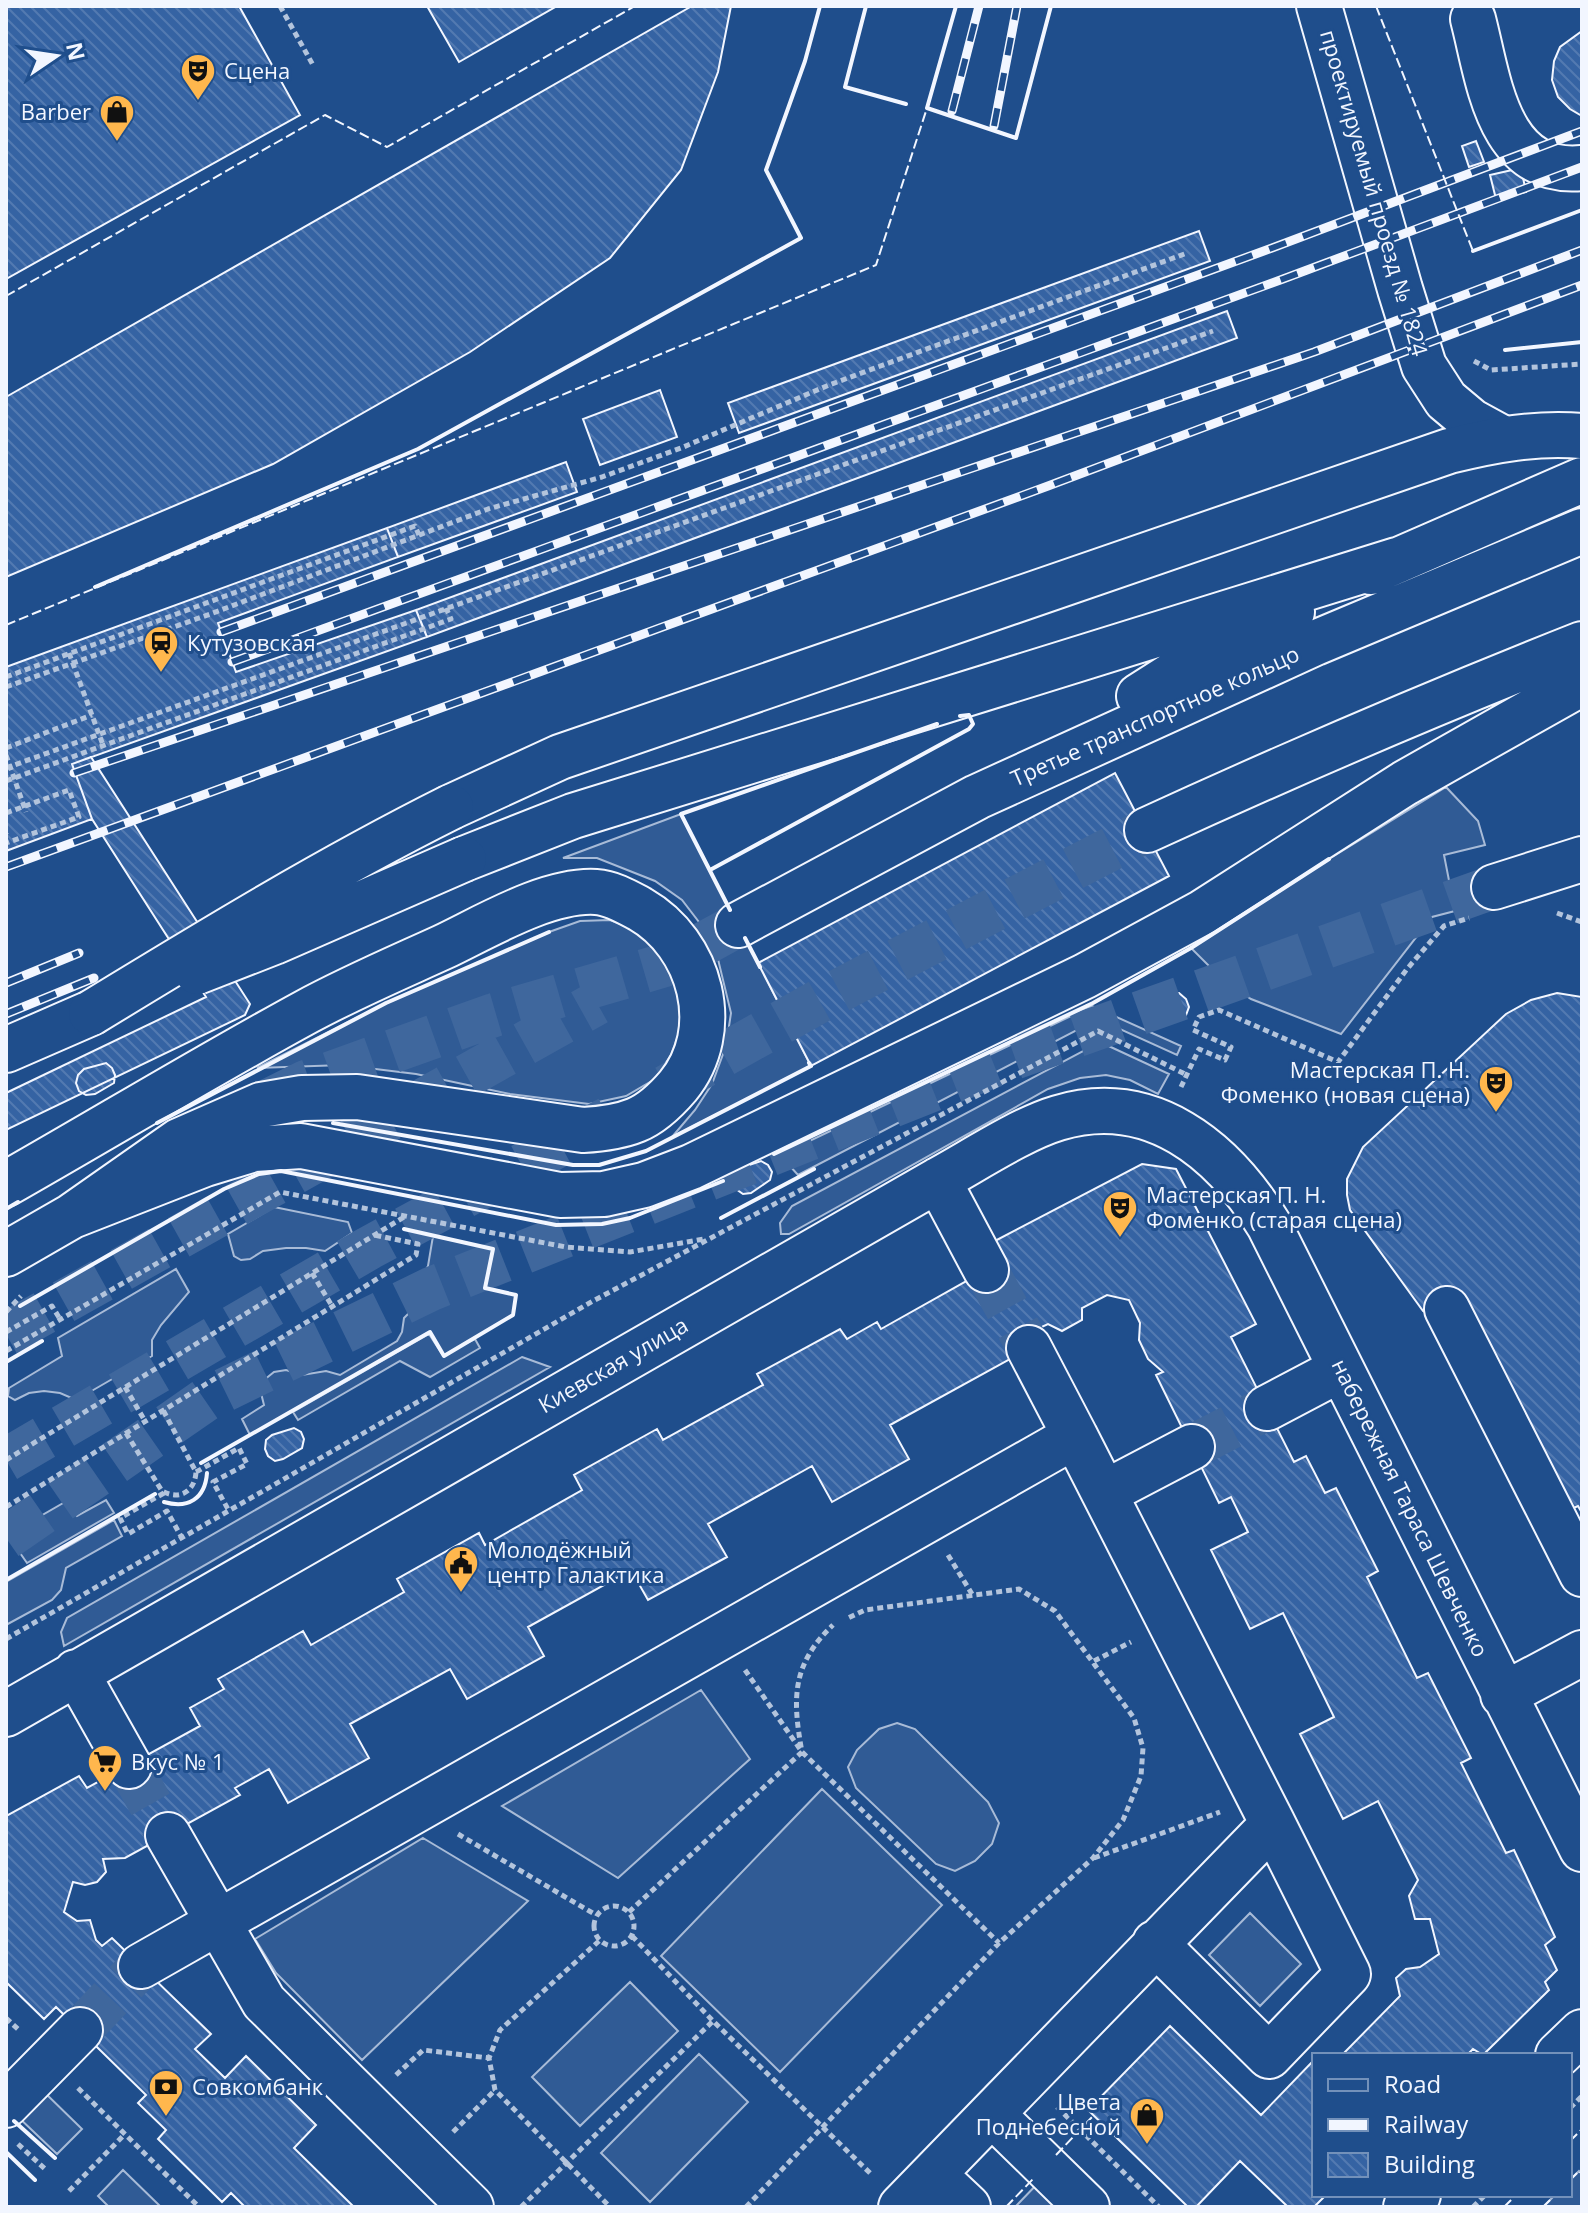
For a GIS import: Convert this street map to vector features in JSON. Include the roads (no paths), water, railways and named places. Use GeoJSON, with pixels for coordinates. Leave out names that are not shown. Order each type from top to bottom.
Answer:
{"type":"FeatureCollection","features":[{"type":"Feature","properties":{"kind":"main road","name":"проектируемый проезд № 1824"},"geometry":{"type":"LineString","coordinates":[[1319,6],[1424,366],[1446,400],[1471,421],[1504,439]]}},
{"type":"Feature","properties":{"kind":"main road"},"geometry":{"type":"LineString","coordinates":[[1473,19],[1498,114],[1517,147],[1541,162],[1564,170],[1582,168]]}},
{"type":"Feature","properties":{"kind":"main road"},"geometry":{"type":"LineString","coordinates":[[91,1013],[322,874],[451,807],[560,757],[1449,451],[1504,439],[1556,434],[1582,436]]}},
{"type":"Feature","properties":{"kind":"main road"},"geometry":{"type":"LineString","coordinates":[[977,797],[1172,675],[1397,560],[1582,480]]}},
{"type":"Feature","properties":{"kind":"main road","name":"Третье транспортное кольцо"},"geometry":{"type":"LineString","coordinates":[[738,925],[977,797],[1413,600],[1582,531]]}},
{"type":"Feature","properties":{"kind":"main road"},"geometry":{"type":"LineString","coordinates":[[6,1050],[91,1013],[274,942],[464,859],[573,816],[1397,560]]}},
{"type":"Feature","properties":{"kind":"main road"},"geometry":{"type":"LineString","coordinates":[[1147,830],[1451,695],[1582,644]]}},
{"type":"Feature","properties":{"kind":"main road"},"geometry":{"type":"LineString","coordinates":[[72,1216],[205,1164],[254,1149],[301,1146],[560,1195],[604,1194],[644,1185],[691,1167],[1099,969],[1203,912],[1405,783],[1582,683]]}},
{"type":"Feature","properties":{"kind":"main road"},"geometry":{"type":"LineString","coordinates":[[1484,902],[1582,859]]}},
{"type":"Feature","properties":{"kind":"main road"},"geometry":{"type":"LineString","coordinates":[[6,1184],[308,1011],[536,904],[596,892],[622,899],[659,920],[685,951],[701,986],[703,1019],[699,1051],[685,1078],[664,1102],[638,1119],[610,1128],[583,1130],[357,1097],[302,1098],[261,1105],[179,1141],[72,1216],[6,1254]]}},
{"type":"Feature","properties":{"kind":"main road","name":"Киевская улица"},"geometry":{"type":"LineString","coordinates":[[6,1714],[938,1180],[1055,1119],[1091,1110],[1119,1110],[1165,1124],[1200,1145],[1231,1171]]}},
{"type":"Feature","properties":{"kind":"main road","name":"набережная Тараса Шевченко"},"geometry":{"type":"LineString","coordinates":[[1231,1171],[1269,1225],[1582,1849]]}},
{"type":"Feature","properties":{"kind":"main road"},"geometry":{"type":"LineString","coordinates":[[938,1180],[986,1270]]}},
{"type":"Feature","properties":{"kind":"main road"},"geometry":{"type":"LineString","coordinates":[[1447,1309],[1582,1574]]}},
{"type":"Feature","properties":{"kind":"main road"},"geometry":{"type":"LineString","coordinates":[[1029,1348],[1106,1492],[1348,1974],[1269,2056],[1155,1943]]}},
{"type":"Feature","properties":{"kind":"main road"},"geometry":{"type":"LineString","coordinates":[[1267,1408],[1341,1369]]}},
{"type":"Feature","properties":{"kind":"main road"},"geometry":{"type":"LineString","coordinates":[[141,1966],[1075,1436]]}},
{"type":"Feature","properties":{"kind":"main road"},"geometry":{"type":"LineString","coordinates":[[1106,1492],[1192,1447]]}},
{"type":"Feature","properties":{"kind":"main road"},"geometry":{"type":"LineString","coordinates":[[1503,1695],[1582,1653]]}},
{"type":"Feature","properties":{"kind":"main road"},"geometry":{"type":"LineString","coordinates":[[76,1672],[129,1766]]}},
{"type":"Feature","properties":{"kind":"main road"},"geometry":{"type":"LineString","coordinates":[[902,2206],[1155,1943],[1266,1810]]}},
{"type":"Feature","properties":{"kind":"main road"},"geometry":{"type":"LineString","coordinates":[[168,1835],[264,2002],[471,2207]]}},
{"type":"Feature","properties":{"kind":"main road"},"geometry":{"type":"LineString","coordinates":[[11,2123],[50,2060],[80,2030]]}},
{"type":"Feature","properties":{"kind":"main road"},"geometry":{"type":"LineString","coordinates":[[1560,2053],[1582,2032]]}},
{"type":"Feature","properties":{"kind":"main road"},"geometry":{"type":"LineString","coordinates":[[992,2114],[1087,2207]]}},
{"type":"Feature","properties":{"kind":"main road"},"geometry":{"type":"LineString","coordinates":[[933,2174],[968,2207]]}},
{"type":"Feature","properties":{"kind":"tunnel"},"geometry":{"type":"LineString","coordinates":[[666,1087],[825,998],[1147,830]]}},
{"type":"Feature","properties":{"kind":"tunnel"},"geometry":{"type":"LineString","coordinates":[[6,1538],[208,1398],[431,1289],[1005,1061],[1494,887]]}},
{"type":"Feature","properties":{"kind":"tunnel"},"geometry":{"type":"LineString","coordinates":[[270,1100],[306,1082],[494,1015],[665,965],[738,925]]}},
{"type":"Feature","properties":{"kind":"tunnel"},"geometry":{"type":"LineString","coordinates":[[6,1334],[597,1003]]}},
{"type":"Feature","properties":{"kind":"tunnel"},"geometry":{"type":"LineString","coordinates":[[6,1460],[369,1248],[609,1118]]}},
{"type":"Feature","properties":{"kind":"tunnel"},"geometry":{"type":"LineString","coordinates":[[986,1270],[1029,1348]]}},
{"type":"Feature","properties":{"kind":"tunnel"},"geometry":{"type":"LineString","coordinates":[[1192,1447],[1267,1408]]}},
{"type":"Feature","properties":{"kind":"tunnel"},"geometry":{"type":"LineString","coordinates":[[129,1766],[168,1835]]}},
{"type":"Feature","properties":{"kind":"tunnel"},"geometry":{"type":"LineString","coordinates":[[80,2030],[141,1966]]}},
{"type":"Feature","properties":{"kind":"railway"},"geometry":{"type":"LineString","coordinates":[[952,111],[979,6]]}},
{"type":"Feature","properties":{"kind":"railway"},"geometry":{"type":"LineString","coordinates":[[994,126],[1017,6]]}},
{"type":"Feature","properties":{"kind":"railway"},"geometry":{"type":"LineString","coordinates":[[221,632],[1272,248],[1582,131]]}},
{"type":"Feature","properties":{"kind":"railway"},"geometry":{"type":"LineString","coordinates":[[232,662],[1582,167]]}},
{"type":"Feature","properties":{"kind":"railway"},"geometry":{"type":"LineString","coordinates":[[74,773],[1314,352],[1582,250]]}},
{"type":"Feature","properties":{"kind":"railway"},"geometry":{"type":"LineString","coordinates":[[6,867],[1048,486],[1582,285]]}},
{"type":"Feature","properties":{"kind":"railway"},"geometry":{"type":"LineString","coordinates":[[6,983],[79,953]]}},
{"type":"Feature","properties":{"kind":"railway"},"geometry":{"type":"LineString","coordinates":[[6,1014],[94,978]]}},
{"type":"Feature","properties":{"kind":"place","name":"Сцена"},"geometry":{"type":"Point","coordinates":[198,102]}},
{"type":"Feature","properties":{"kind":"place","name":"Barber"},"geometry":{"type":"Point","coordinates":[117,143]}},
{"type":"Feature","properties":{"kind":"place","name":"Кутузовская"},"geometry":{"type":"Point","coordinates":[161,674]}},
{"type":"Feature","properties":{"kind":"place","name":"Мастерская П. Н. Фоменко (новая сцена)"},"geometry":{"type":"Point","coordinates":[1496,1114]}},
{"type":"Feature","properties":{"kind":"place","name":"Мастерская П. Н. Фоменко (старая сцена)"},"geometry":{"type":"Point","coordinates":[1120,1239]}},
{"type":"Feature","properties":{"kind":"place","name":"Молодёжный центр Галактика"},"geometry":{"type":"Point","coordinates":[461,1594]}},
{"type":"Feature","properties":{"kind":"place","name":"Вкус № 1"},"geometry":{"type":"Point","coordinates":[105,1793]}},
{"type":"Feature","properties":{"kind":"place","name":"Совкомбанк"},"geometry":{"type":"Point","coordinates":[166,2118]}},
{"type":"Feature","properties":{"kind":"place","name":"Цвета Поднебесной"},"geometry":{"type":"Point","coordinates":[1147,2146]}}]}
